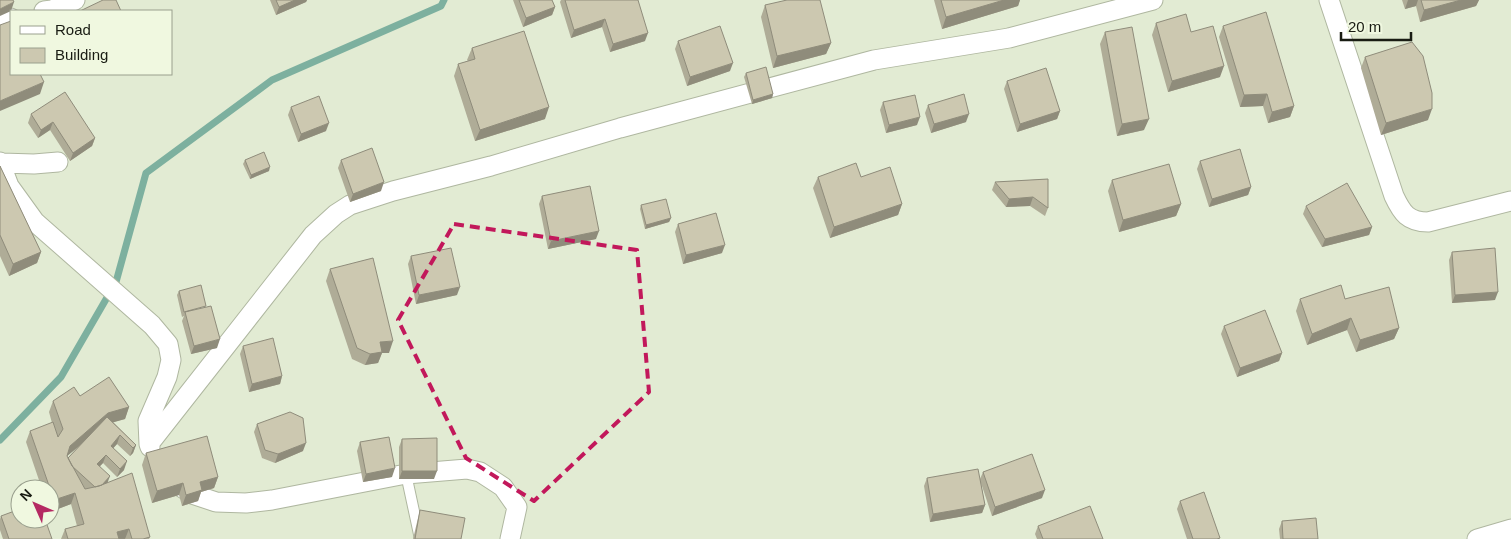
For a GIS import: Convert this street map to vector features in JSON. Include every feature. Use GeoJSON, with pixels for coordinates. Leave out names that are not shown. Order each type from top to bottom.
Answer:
{"type":"FeatureCollection","features":[{"type":"Feature","properties":{"kind":"street"},"geometry":{"type":"LineString","coordinates":[[52,10],[75,0]]}},
{"type":"Feature","properties":{"kind":"street"},"geometry":{"type":"LineString","coordinates":[[148,444],[313,235],[336,214],[350,205],[393,191],[491,166],[620,128],[874,60],[1009,38],[1153,0]]}},
{"type":"Feature","properties":{"kind":"street"},"geometry":{"type":"LineString","coordinates":[[1329,0],[1400,209],[1409,218],[1417,222],[1428,222],[1511,201]]}},
{"type":"Feature","properties":{"kind":"street"},"geometry":{"type":"LineString","coordinates":[[58,162],[34,164],[1,163],[9,186],[36,222],[152,325],[168,344],[171,360],[167,377],[148,421],[148,444],[160,466],[175,484],[192,494],[216,502],[246,503],[272,500],[406,474],[467,469],[480,472],[493,479],[503,487],[517,508],[510,539]]}},
{"type":"Feature","properties":{"kind":"street"},"geometry":{"type":"LineString","coordinates":[[1477,539],[1511,530]]}},
{"type":"Feature","properties":{"kind":"lane"},"geometry":{"type":"LineString","coordinates":[[406,474],[420,539]]}},
{"type":"Feature","properties":{"kind":"highlighted area"},"geometry":{"type":"Polygon","coordinates":[[[454,224],[637,250],[649,392],[534,501],[466,458],[398,320],[454,224]]]}},
{"type":"Feature","properties":{"kind":"building"},"geometry":{"type":"Polygon","coordinates":[[[0,0],[13,0],[14,2],[0,9],[0,0]]]}},
{"type":"Feature","properties":{"kind":"building"},"geometry":{"type":"Polygon","coordinates":[[[103,0],[116,0],[121,10],[82,10],[103,0]]]}},
{"type":"Feature","properties":{"kind":"building"},"geometry":{"type":"Polygon","coordinates":[[[276,0],[295,0],[279,7],[276,0]]]}},
{"type":"Feature","properties":{"kind":"building"},"geometry":{"type":"Polygon","coordinates":[[[519,0],[552,0],[555,7],[526,18],[519,0]]]}},
{"type":"Feature","properties":{"kind":"building"},"geometry":{"type":"Polygon","coordinates":[[[565,0],[638,0],[648,33],[613,44],[605,19],[574,30],[565,0]]]}},
{"type":"Feature","properties":{"kind":"building"},"geometry":{"type":"Polygon","coordinates":[[[787,0],[820,0],[831,43],[777,56],[765,5],[787,0]]]}},
{"type":"Feature","properties":{"kind":"building"},"geometry":{"type":"Polygon","coordinates":[[[941,0],[1004,0],[946,17],[941,0]]]}},
{"type":"Feature","properties":{"kind":"building"},"geometry":{"type":"Polygon","coordinates":[[[1421,0],[1461,0],[1424,10],[1421,0]]]}},
{"type":"Feature","properties":{"kind":"building"},"geometry":{"type":"Polygon","coordinates":[[[1266,12],[1294,106],[1272,112],[1267,94],[1244,95],[1223,26],[1266,12]]]}},
{"type":"Feature","properties":{"kind":"building"},"geometry":{"type":"Polygon","coordinates":[[[1186,14],[1191,32],[1213,26],[1224,66],[1172,81],[1156,23],[1186,14]]]}},
{"type":"Feature","properties":{"kind":"building"},"geometry":{"type":"Polygon","coordinates":[[[10,21],[10,75],[40,75],[44,82],[0,101],[0,25],[10,21]]]}},
{"type":"Feature","properties":{"kind":"building"},"geometry":{"type":"Polygon","coordinates":[[[720,26],[733,63],[690,77],[678,41],[720,26]]]}},
{"type":"Feature","properties":{"kind":"building"},"geometry":{"type":"Polygon","coordinates":[[[1132,27],[1149,119],[1122,124],[1105,32],[1132,27]]]}},
{"type":"Feature","properties":{"kind":"building"},"geometry":{"type":"Polygon","coordinates":[[[524,31],[549,107],[480,130],[458,64],[475,59],[472,48],[524,31]]]}},
{"type":"Feature","properties":{"kind":"building"},"geometry":{"type":"Polygon","coordinates":[[[1412,42],[1423,56],[1432,93],[1432,109],[1386,123],[1365,57],[1412,42]]]}},
{"type":"Feature","properties":{"kind":"building"},"geometry":{"type":"Polygon","coordinates":[[[766,67],[773,94],[753,100],[746,73],[766,67]]]}},
{"type":"Feature","properties":{"kind":"building"},"geometry":{"type":"Polygon","coordinates":[[[1046,68],[1060,111],[1020,124],[1007,81],[1046,68]]]}},
{"type":"Feature","properties":{"kind":"building"},"geometry":{"type":"Polygon","coordinates":[[[65,92],[95,138],[73,153],[53,122],[41,130],[31,114],[65,92]]]}},
{"type":"Feature","properties":{"kind":"building"},"geometry":{"type":"Polygon","coordinates":[[[964,94],[969,114],[934,124],[928,105],[964,94]]]}},
{"type":"Feature","properties":{"kind":"building"},"geometry":{"type":"Polygon","coordinates":[[[915,95],[920,117],[889,125],[883,102],[915,95]]]}},
{"type":"Feature","properties":{"kind":"building"},"geometry":{"type":"Polygon","coordinates":[[[319,96],[329,123],[301,134],[291,107],[319,96]]]}},
{"type":"Feature","properties":{"kind":"building"},"geometry":{"type":"Polygon","coordinates":[[[372,148],[384,182],[353,194],[341,160],[372,148]]]}},
{"type":"Feature","properties":{"kind":"building"},"geometry":{"type":"Polygon","coordinates":[[[1240,149],[1251,187],[1212,199],[1200,161],[1240,149]]]}},
{"type":"Feature","properties":{"kind":"building"},"geometry":{"type":"Polygon","coordinates":[[[264,152],[270,167],[251,175],[245,160],[264,152]]]}},
{"type":"Feature","properties":{"kind":"building"},"geometry":{"type":"Polygon","coordinates":[[[856,163],[861,177],[890,167],[902,204],[834,227],[818,177],[856,163]]]}},
{"type":"Feature","properties":{"kind":"building"},"geometry":{"type":"Polygon","coordinates":[[[1169,164],[1181,204],[1123,220],[1112,180],[1169,164]]]}},
{"type":"Feature","properties":{"kind":"building"},"geometry":{"type":"Polygon","coordinates":[[[0,166],[41,252],[13,264],[0,235],[0,166]]]}},
{"type":"Feature","properties":{"kind":"building"},"geometry":{"type":"Polygon","coordinates":[[[1048,179],[1048,208],[1033,197],[1009,199],[995,182],[1048,179]]]}},
{"type":"Feature","properties":{"kind":"building"},"geometry":{"type":"Polygon","coordinates":[[[1347,183],[1372,227],[1325,239],[1306,206],[1347,183]]]}},
{"type":"Feature","properties":{"kind":"building"},"geometry":{"type":"Polygon","coordinates":[[[590,186],[599,231],[551,241],[542,196],[590,186]]]}},
{"type":"Feature","properties":{"kind":"building"},"geometry":{"type":"Polygon","coordinates":[[[666,199],[671,218],[646,225],[641,205],[666,199]]]}},
{"type":"Feature","properties":{"kind":"building"},"geometry":{"type":"Polygon","coordinates":[[[716,213],[725,245],[686,255],[678,224],[716,213]]]}},
{"type":"Feature","properties":{"kind":"building"},"geometry":{"type":"Polygon","coordinates":[[[451,248],[460,287],[419,295],[411,256],[451,248]]]}},
{"type":"Feature","properties":{"kind":"building"},"geometry":{"type":"Polygon","coordinates":[[[1495,248],[1498,292],[1455,295],[1452,252],[1495,248]]]}},
{"type":"Feature","properties":{"kind":"building"},"geometry":{"type":"Polygon","coordinates":[[[373,258],[393,341],[380,342],[382,352],[370,354],[357,348],[330,269],[373,258]]]}},
{"type":"Feature","properties":{"kind":"building"},"geometry":{"type":"Polygon","coordinates":[[[201,285],[206,306],[184,312],[179,291],[201,285]]]}},
{"type":"Feature","properties":{"kind":"building"},"geometry":{"type":"Polygon","coordinates":[[[1341,285],[1345,299],[1389,287],[1399,328],[1360,340],[1351,318],[1312,334],[1300,299],[1341,285]]]}},
{"type":"Feature","properties":{"kind":"building"},"geometry":{"type":"Polygon","coordinates":[[[211,306],[220,339],[194,346],[185,312],[211,306]]]}},
{"type":"Feature","properties":{"kind":"building"},"geometry":{"type":"Polygon","coordinates":[[[1265,310],[1282,353],[1240,368],[1224,326],[1265,310]]]}},
{"type":"Feature","properties":{"kind":"building"},"geometry":{"type":"Polygon","coordinates":[[[273,338],[282,376],[252,384],[243,346],[273,338]]]}},
{"type":"Feature","properties":{"kind":"building"},"geometry":{"type":"Polygon","coordinates":[[[109,377],[129,407],[108,413],[70,446],[67,456],[85,489],[99,486],[132,473],[150,537],[132,539],[129,529],[117,532],[119,539],[68,539],[65,529],[84,524],[75,493],[60,498],[60,479],[47,479],[30,431],[53,422],[58,437],[63,429],[53,401],[74,387],[80,396],[109,377]]]}},
{"type":"Feature","properties":{"kind":"building"},"geometry":{"type":"Polygon","coordinates":[[[290,412],[303,418],[306,443],[278,454],[265,450],[257,424],[290,412]]]}},
{"type":"Feature","properties":{"kind":"building"},"geometry":{"type":"Polygon","coordinates":[[[107,417],[136,445],[133,448],[120,435],[111,446],[127,461],[120,469],[106,455],[97,464],[110,476],[102,485],[95,487],[72,466],[68,458],[107,417]]]}},
{"type":"Feature","properties":{"kind":"building"},"geometry":{"type":"Polygon","coordinates":[[[207,436],[218,477],[200,482],[202,490],[186,495],[183,483],[157,491],[146,453],[207,436]]]}},
{"type":"Feature","properties":{"kind":"building"},"geometry":{"type":"Polygon","coordinates":[[[389,437],[395,468],[366,474],[360,442],[389,437]]]}},
{"type":"Feature","properties":{"kind":"building"},"geometry":{"type":"Polygon","coordinates":[[[437,438],[437,471],[402,471],[402,439],[437,438]]]}},
{"type":"Feature","properties":{"kind":"building"},"geometry":{"type":"Polygon","coordinates":[[[1032,454],[1045,490],[995,507],[983,472],[1032,454]]]}},
{"type":"Feature","properties":{"kind":"building"},"geometry":{"type":"Polygon","coordinates":[[[978,469],[985,505],[933,514],[927,478],[978,469]]]}},
{"type":"Feature","properties":{"kind":"building"},"geometry":{"type":"Polygon","coordinates":[[[1204,492],[1220,538],[1217,539],[1193,539],[1180,501],[1204,492]]]}},
{"type":"Feature","properties":{"kind":"building"},"geometry":{"type":"Polygon","coordinates":[[[1090,506],[1103,539],[1043,539],[1038,526],[1090,506]]]}},
{"type":"Feature","properties":{"kind":"building"},"geometry":{"type":"Polygon","coordinates":[[[420,510],[465,518],[461,539],[415,539],[420,510]]]}},
{"type":"Feature","properties":{"kind":"building"},"geometry":{"type":"Polygon","coordinates":[[[10,513],[10,529],[48,529],[52,539],[9,539],[1,516],[10,513]]]}},
{"type":"Feature","properties":{"kind":"building"},"geometry":{"type":"Polygon","coordinates":[[[1316,518],[1318,539],[1283,539],[1282,521],[1316,518]]]}},
{"type":"Feature","properties":{"kind":"waterway"},"geometry":{"type":"LineString","coordinates":[[0,440],[61,377],[116,282],[146,173],[272,80],[441,6],[444,0]]}}]}
